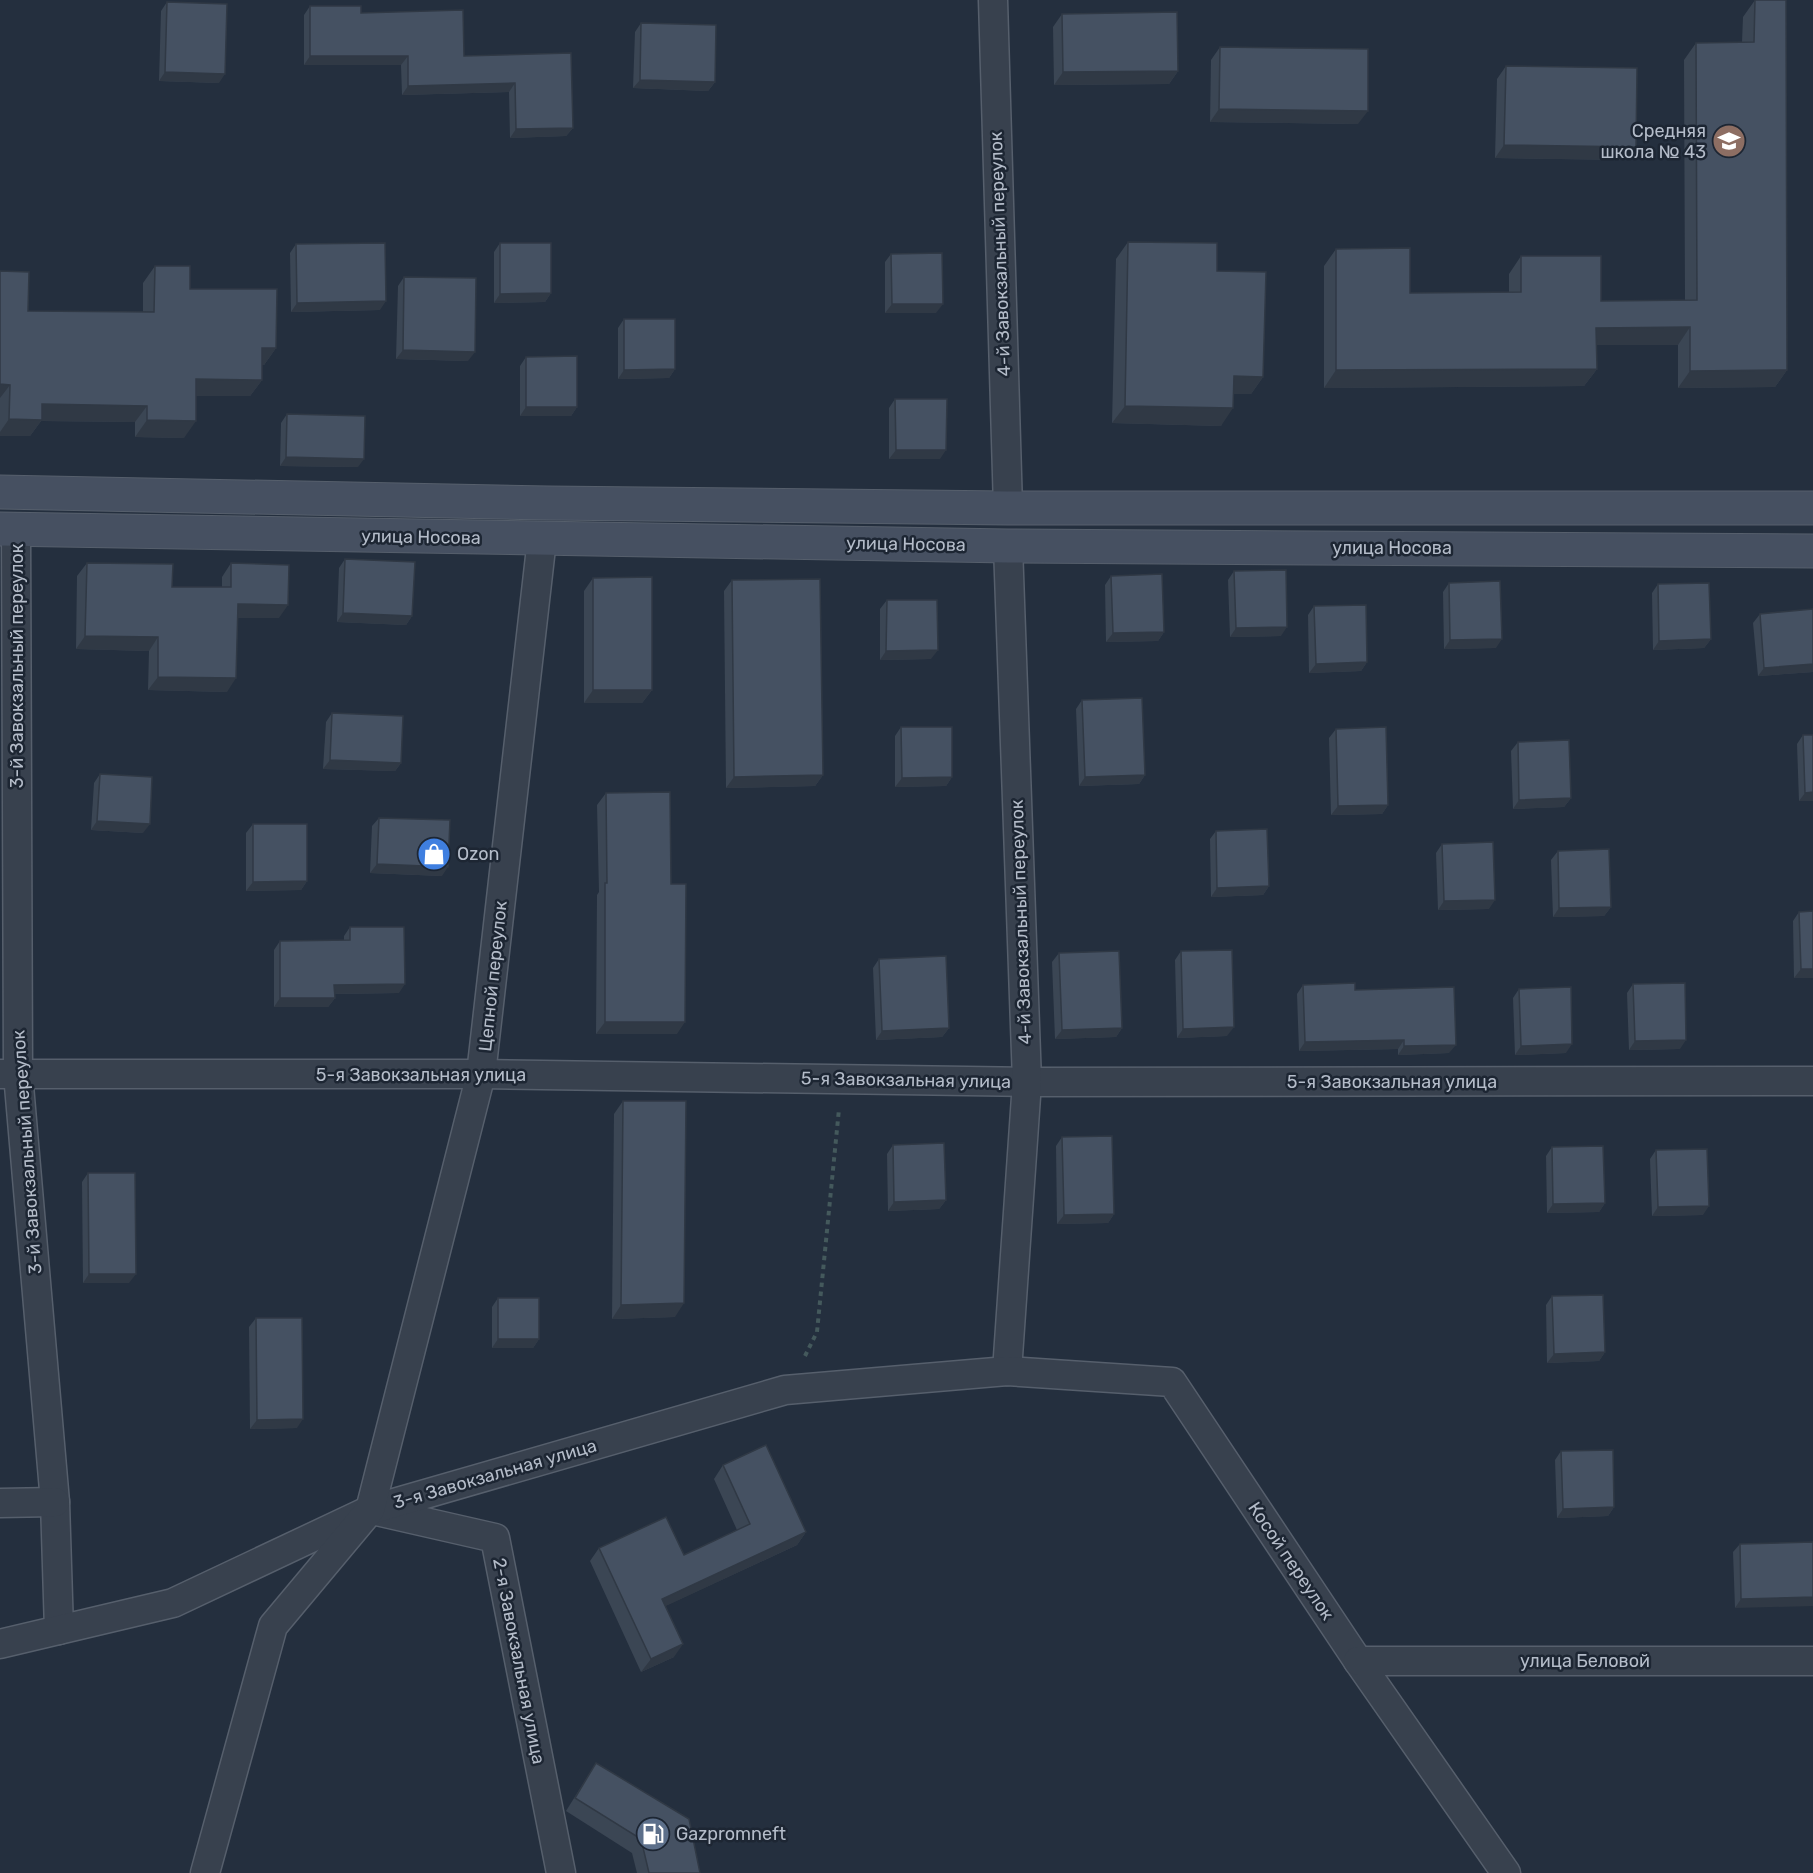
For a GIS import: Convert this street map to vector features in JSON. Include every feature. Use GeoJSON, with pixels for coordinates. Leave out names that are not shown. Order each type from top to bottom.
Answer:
{"type":"FeatureCollection","features":[{"type":"Feature","properties":{"kind":"main road","name":"улица Носова"},"geometry":{"type":"LineString","coordinates":[[8,492],[1008,508],[1813,508]]}},
{"type":"Feature","properties":{"kind":"main road"},"geometry":{"type":"LineString","coordinates":[[8,492],[8,529]]}},
{"type":"Feature","properties":{"kind":"main road"},"geometry":{"type":"LineString","coordinates":[[542,539],[548,502]]}},
{"type":"Feature","properties":{"kind":"main road"},"geometry":{"type":"LineString","coordinates":[[1008,508],[1008,546]]}},
{"type":"Feature","properties":{"kind":"main road","name":"улица Носова"},"geometry":{"type":"LineString","coordinates":[[8,529],[1008,546],[1813,551]]}},
{"type":"Feature","properties":{"kind":"street","name":"4-й Завокзальный переулок"},"geometry":{"type":"LineString","coordinates":[[993,0],[1008,508]]}},
{"type":"Feature","properties":{"kind":"street","name":"3-й Завокзальный переулок"},"geometry":{"type":"LineString","coordinates":[[8,529],[9,1074],[55,1502],[59,1630]]}},
{"type":"Feature","properties":{"kind":"street","name":"Цепной переулок"},"geometry":{"type":"LineString","coordinates":[[370,1510],[481,1074],[542,539]]}},
{"type":"Feature","properties":{"kind":"street","name":"4-й Завокзальный переулок"},"geometry":{"type":"LineString","coordinates":[[1007,1371],[1027,1082],[1008,546]]}},
{"type":"Feature","properties":{"kind":"street","name":"5-я Завокзальная улица"},"geometry":{"type":"LineString","coordinates":[[9,1074],[481,1074],[1027,1082],[1813,1081]]}},
{"type":"Feature","properties":{"kind":"street","name":"3-я Завокзальная улица"},"geometry":{"type":"LineString","coordinates":[[0,1644],[173,1603],[370,1510],[785,1390],[1007,1371]]}},
{"type":"Feature","properties":{"kind":"street","name":"Косой переулок"},"geometry":{"type":"LineString","coordinates":[[1007,1371],[1172,1382],[1358,1661],[1506,1873]]}},
{"type":"Feature","properties":{"kind":"street"},"geometry":{"type":"LineString","coordinates":[[0,1503],[55,1502]]}},
{"type":"Feature","properties":{"kind":"street"},"geometry":{"type":"LineString","coordinates":[[206,1873],[273,1626],[370,1510]]}},
{"type":"Feature","properties":{"kind":"street","name":"2-я Завокзальная улица"},"geometry":{"type":"LineString","coordinates":[[370,1510],[495,1538],[561,1873]]}},
{"type":"Feature","properties":{"kind":"street","name":"улица Беловой"},"geometry":{"type":"LineString","coordinates":[[1358,1661],[1813,1661]]}},
{"type":"Feature","properties":{"kind":"path"},"geometry":{"type":"LineString","coordinates":[[785,1390],[817,1332],[842,1080]]}},
{"type":"Feature","properties":{"kind":"building","name":"Средняя школа № 43"},"geometry":{"type":"Polygon","coordinates":[[[1755,0],[1786,0],[1787,370],[1690,371],[1690,327],[1596,328],[1597,369],[1336,370],[1336,249],[1410,248],[1410,293],[1521,292],[1521,256],[1601,256],[1601,301],[1697,300],[1696,43],[1754,42],[1755,0]]]}},
{"type":"Feature","properties":{"kind":"building"},"geometry":{"type":"Polygon","coordinates":[[[167,2],[227,4],[225,74],[165,72],[167,2]]]}},
{"type":"Feature","properties":{"kind":"building"},"geometry":{"type":"Polygon","coordinates":[[[310,6],[361,6],[361,13],[463,10],[464,56],[571,53],[573,128],[516,129],[515,83],[408,86],[408,56],[310,56],[310,6]]]}},
{"type":"Feature","properties":{"kind":"building"},"geometry":{"type":"Polygon","coordinates":[[[1177,12],[1178,71],[1063,72],[1062,14],[1177,12]]]}},
{"type":"Feature","properties":{"kind":"building"},"geometry":{"type":"Polygon","coordinates":[[[641,23],[716,25],[715,82],[640,80],[641,23]]]}},
{"type":"Feature","properties":{"kind":"building"},"geometry":{"type":"Polygon","coordinates":[[[1220,47],[1368,49],[1368,111],[1219,109],[1220,47]]]}},
{"type":"Feature","properties":{"kind":"building"},"geometry":{"type":"Polygon","coordinates":[[[1506,66],[1637,68],[1636,147],[1504,145],[1506,66]]]}},
{"type":"Feature","properties":{"kind":"building"},"geometry":{"type":"Polygon","coordinates":[[[1128,242],[1217,243],[1217,271],[1266,272],[1263,377],[1234,376],[1233,408],[1125,406],[1128,242]]]}},
{"type":"Feature","properties":{"kind":"building"},"geometry":{"type":"Polygon","coordinates":[[[385,243],[386,301],[297,303],[296,244],[385,243]]]}},
{"type":"Feature","properties":{"kind":"building"},"geometry":{"type":"Polygon","coordinates":[[[500,243],[551,243],[551,293],[500,294],[500,243]]]}},
{"type":"Feature","properties":{"kind":"building"},"geometry":{"type":"Polygon","coordinates":[[[942,253],[943,304],[892,304],[891,254],[942,253]]]}},
{"type":"Feature","properties":{"kind":"building"},"geometry":{"type":"Polygon","coordinates":[[[155,266],[190,266],[190,289],[277,289],[276,348],[262,348],[262,380],[196,379],[196,421],[147,420],[147,406],[42,404],[42,420],[9,419],[10,385],[0,384],[0,271],[29,272],[28,311],[154,312],[155,266]]]}},
{"type":"Feature","properties":{"kind":"building"},"geometry":{"type":"Polygon","coordinates":[[[404,277],[476,278],[475,352],[403,350],[404,277]]]}},
{"type":"Feature","properties":{"kind":"building"},"geometry":{"type":"Polygon","coordinates":[[[624,319],[675,319],[675,369],[624,370],[624,319]]]}},
{"type":"Feature","properties":{"kind":"building"},"geometry":{"type":"Polygon","coordinates":[[[577,356],[577,407],[526,407],[526,357],[577,356]]]}},
{"type":"Feature","properties":{"kind":"building"},"geometry":{"type":"Polygon","coordinates":[[[895,399],[947,399],[946,450],[896,450],[895,399]]]}},
{"type":"Feature","properties":{"kind":"building"},"geometry":{"type":"Polygon","coordinates":[[[287,414],[365,416],[364,459],[286,457],[287,414]]]}},
{"type":"Feature","properties":{"kind":"building"},"geometry":{"type":"Polygon","coordinates":[[[345,559],[415,562],[412,616],[343,613],[345,559]]]}},
{"type":"Feature","properties":{"kind":"building"},"geometry":{"type":"Polygon","coordinates":[[[87,563],[173,564],[172,587],[231,587],[231,563],[289,565],[288,605],[238,604],[236,678],[158,677],[158,637],[85,636],[87,563]]]}},
{"type":"Feature","properties":{"kind":"building"},"geometry":{"type":"Polygon","coordinates":[[[1286,570],[1287,627],[1236,628],[1234,571],[1286,570]]]}},
{"type":"Feature","properties":{"kind":"building"},"geometry":{"type":"Polygon","coordinates":[[[1162,574],[1164,632],[1113,633],[1111,576],[1162,574]]]}},
{"type":"Feature","properties":{"kind":"building"},"geometry":{"type":"Polygon","coordinates":[[[652,577],[652,690],[593,690],[593,578],[652,577]]]}},
{"type":"Feature","properties":{"kind":"building"},"geometry":{"type":"Polygon","coordinates":[[[820,579],[823,775],[734,777],[732,580],[820,579]]]}},
{"type":"Feature","properties":{"kind":"building"},"geometry":{"type":"Polygon","coordinates":[[[1500,581],[1502,639],[1450,640],[1449,583],[1500,581]]]}},
{"type":"Feature","properties":{"kind":"building"},"geometry":{"type":"Polygon","coordinates":[[[1709,583],[1711,639],[1659,641],[1658,584],[1709,583]]]}},
{"type":"Feature","properties":{"kind":"building"},"geometry":{"type":"Polygon","coordinates":[[[887,600],[937,600],[938,650],[886,651],[887,600]]]}},
{"type":"Feature","properties":{"kind":"building"},"geometry":{"type":"Polygon","coordinates":[[[1366,605],[1367,662],[1316,664],[1314,606],[1366,605]]]}},
{"type":"Feature","properties":{"kind":"building"},"geometry":{"type":"Polygon","coordinates":[[[1813,609],[1813,664],[1764,668],[1760,614],[1813,609]]]}},
{"type":"Feature","properties":{"kind":"building"},"geometry":{"type":"Polygon","coordinates":[[[1142,698],[1145,775],[1085,777],[1082,700],[1142,698]]]}},
{"type":"Feature","properties":{"kind":"building"},"geometry":{"type":"Polygon","coordinates":[[[332,713],[403,716],[401,763],[330,760],[332,713]]]}},
{"type":"Feature","properties":{"kind":"building"},"geometry":{"type":"Polygon","coordinates":[[[901,727],[952,727],[952,777],[902,778],[901,727]]]}},
{"type":"Feature","properties":{"kind":"building"},"geometry":{"type":"Polygon","coordinates":[[[1386,727],[1388,805],[1338,806],[1336,729],[1386,727]]]}},
{"type":"Feature","properties":{"kind":"building"},"geometry":{"type":"Polygon","coordinates":[[[1803,735],[1813,735],[1813,792],[1805,793],[1803,735]]]}},
{"type":"Feature","properties":{"kind":"building"},"geometry":{"type":"Polygon","coordinates":[[[1569,740],[1571,798],[1519,800],[1518,742],[1569,740]]]}},
{"type":"Feature","properties":{"kind":"building"},"geometry":{"type":"Polygon","coordinates":[[[100,774],[152,777],[150,824],[97,821],[100,774]]]}},
{"type":"Feature","properties":{"kind":"building"},"geometry":{"type":"Polygon","coordinates":[[[670,792],[671,884],[686,884],[685,1022],[605,1022],[606,793],[670,792]]]}},
{"type":"Feature","properties":{"kind":"building"},"geometry":{"type":"Polygon","coordinates":[[[379,818],[450,820],[448,867],[377,864],[379,818]]]}},
{"type":"Feature","properties":{"kind":"building"},"geometry":{"type":"Polygon","coordinates":[[[253,824],[307,824],[307,881],[253,882],[253,824]]]}},
{"type":"Feature","properties":{"kind":"building"},"geometry":{"type":"Polygon","coordinates":[[[1267,829],[1269,886],[1217,888],[1216,831],[1267,829]]]}},
{"type":"Feature","properties":{"kind":"building"},"geometry":{"type":"Polygon","coordinates":[[[1493,842],[1495,900],[1444,901],[1442,844],[1493,842]]]}},
{"type":"Feature","properties":{"kind":"building"},"geometry":{"type":"Polygon","coordinates":[[[1609,849],[1611,907],[1559,908],[1558,851],[1609,849]]]}},
{"type":"Feature","properties":{"kind":"building"},"geometry":{"type":"Polygon","coordinates":[[[1813,911],[1813,969],[1801,969],[1799,912],[1813,911]]]}},
{"type":"Feature","properties":{"kind":"building"},"geometry":{"type":"Polygon","coordinates":[[[350,927],[404,927],[405,984],[334,985],[335,998],[280,998],[280,941],[350,940],[350,927]]]}},
{"type":"Feature","properties":{"kind":"building"},"geometry":{"type":"Polygon","coordinates":[[[1232,950],[1234,1027],[1183,1029],[1181,951],[1232,950]]]}},
{"type":"Feature","properties":{"kind":"building"},"geometry":{"type":"Polygon","coordinates":[[[1119,951],[1122,1028],[1062,1030],[1059,953],[1119,951]]]}},
{"type":"Feature","properties":{"kind":"building"},"geometry":{"type":"Polygon","coordinates":[[[946,956],[949,1028],[882,1031],[879,959],[946,956]]]}},
{"type":"Feature","properties":{"kind":"building"},"geometry":{"type":"Polygon","coordinates":[[[1355,983],[1355,990],[1454,987],[1456,1045],[1404,1046],[1404,1040],[1305,1042],[1303,985],[1355,983]]]}},
{"type":"Feature","properties":{"kind":"building"},"geometry":{"type":"Polygon","coordinates":[[[1685,983],[1686,1040],[1635,1041],[1633,984],[1685,983]]]}},
{"type":"Feature","properties":{"kind":"building"},"geometry":{"type":"Polygon","coordinates":[[[1571,987],[1572,1044],[1521,1046],[1519,989],[1571,987]]]}},
{"type":"Feature","properties":{"kind":"building"},"geometry":{"type":"Polygon","coordinates":[[[623,1101],[686,1101],[684,1303],[621,1305],[623,1101]]]}},
{"type":"Feature","properties":{"kind":"building"},"geometry":{"type":"Polygon","coordinates":[[[1112,1136],[1114,1214],[1064,1215],[1062,1137],[1112,1136]]]}},
{"type":"Feature","properties":{"kind":"building"},"geometry":{"type":"Polygon","coordinates":[[[944,1143],[946,1200],[894,1202],[893,1145],[944,1143]]]}},
{"type":"Feature","properties":{"kind":"building"},"geometry":{"type":"Polygon","coordinates":[[[1603,1146],[1605,1203],[1553,1204],[1552,1147],[1603,1146]]]}},
{"type":"Feature","properties":{"kind":"building"},"geometry":{"type":"Polygon","coordinates":[[[1707,1149],[1709,1206],[1658,1207],[1656,1150],[1707,1149]]]}},
{"type":"Feature","properties":{"kind":"building"},"geometry":{"type":"Polygon","coordinates":[[[88,1173],[135,1173],[136,1274],[89,1274],[88,1173]]]}},
{"type":"Feature","properties":{"kind":"building"},"geometry":{"type":"Polygon","coordinates":[[[1603,1295],[1605,1352],[1554,1354],[1552,1296],[1603,1295]]]}},
{"type":"Feature","properties":{"kind":"building"},"geometry":{"type":"Polygon","coordinates":[[[498,1298],[539,1298],[539,1339],[498,1339],[498,1298]]]}},
{"type":"Feature","properties":{"kind":"building"},"geometry":{"type":"Polygon","coordinates":[[[256,1318],[302,1318],[303,1419],[257,1420],[256,1318]]]}},
{"type":"Feature","properties":{"kind":"building"},"geometry":{"type":"Polygon","coordinates":[[[766,1445],[806,1532],[662,1599],[683,1644],[651,1659],[599,1548],[666,1517],[684,1555],[750,1524],[723,1465],[766,1445]]]}},
{"type":"Feature","properties":{"kind":"building"},"geometry":{"type":"Polygon","coordinates":[[[1613,1450],[1614,1507],[1563,1509],[1561,1451],[1613,1450]]]}},
{"type":"Feature","properties":{"kind":"building"},"geometry":{"type":"Polygon","coordinates":[[[1813,1542],[1813,1597],[1741,1599],[1740,1544],[1813,1542]]]}},
{"type":"Feature","properties":{"kind":"building"},"geometry":{"type":"Polygon","coordinates":[[[596,1763],[689,1819],[700,1873],[649,1873],[641,1839],[575,1798],[596,1763]]]}},
{"type":"Feature","properties":{"kind":"place","name":"Средняя школа № 43"},"geometry":{"type":"Point","coordinates":[1729,141]}},
{"type":"Feature","properties":{"kind":"place","name":"Ozon"},"geometry":{"type":"Point","coordinates":[434,854]}},
{"type":"Feature","properties":{"kind":"place","name":"Gazpromneft"},"geometry":{"type":"Point","coordinates":[653,1834]}}]}
